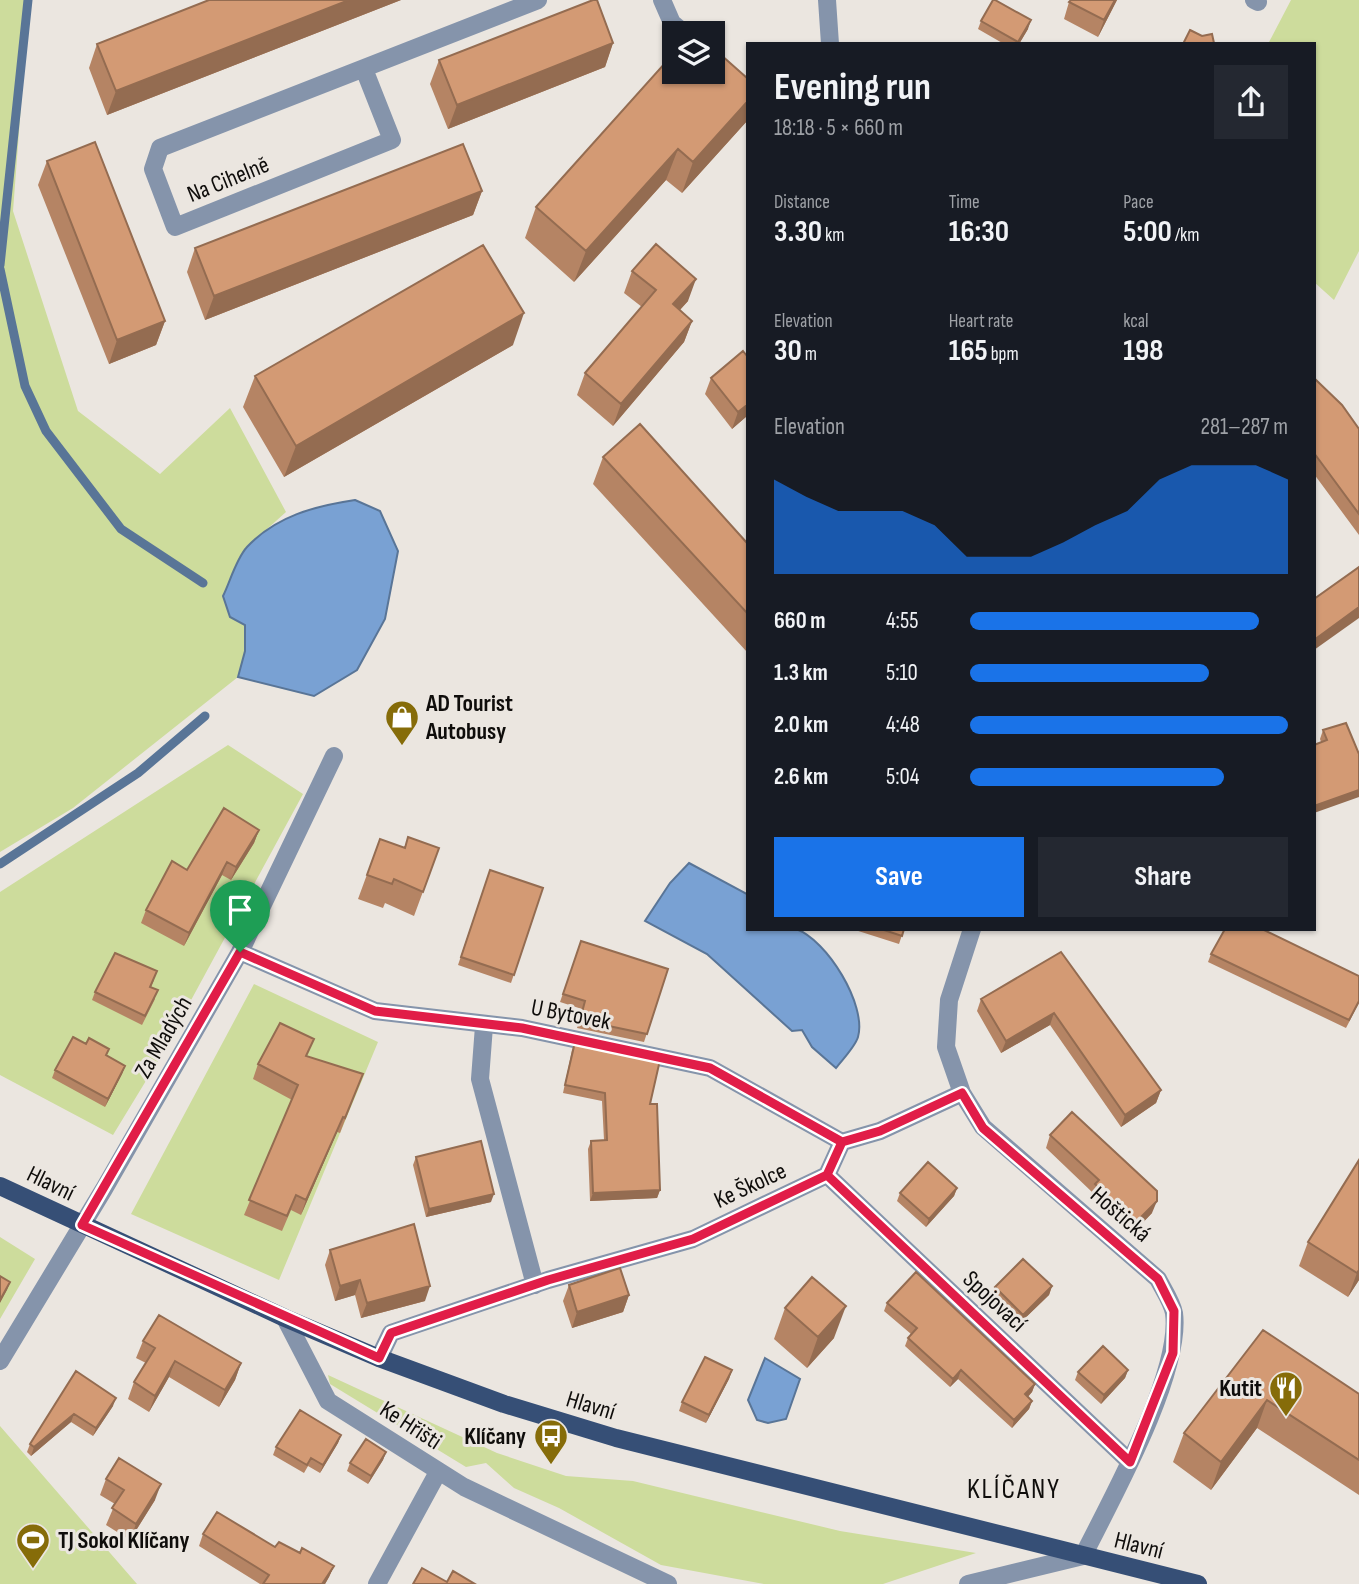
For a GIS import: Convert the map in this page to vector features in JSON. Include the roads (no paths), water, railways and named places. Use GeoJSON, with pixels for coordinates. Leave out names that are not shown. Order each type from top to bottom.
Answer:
{"type":"FeatureCollection","features":[{"type":"Feature","properties":{"kind":"main road","name":"Hlavní"},"geometry":{"type":"LineString","coordinates":[[0,1186],[285,1318],[379,1358],[505,1404],[616,1438],[1198,1584]]}},
{"type":"Feature","properties":{"kind":"street","name":"Na Cihelně"},"geometry":{"type":"LineString","coordinates":[[363,69],[392,140],[174,226],[153,169],[160,148],[538,0]]}},
{"type":"Feature","properties":{"kind":"street"},"geometry":{"type":"LineString","coordinates":[[662,0],[671,21]]}},
{"type":"Feature","properties":{"kind":"street"},"geometry":{"type":"LineString","coordinates":[[827,0],[830,42]]}},
{"type":"Feature","properties":{"kind":"street","name":"Za Mladých"},"geometry":{"type":"LineString","coordinates":[[0,1361],[240,952],[334,756]]}},
{"type":"Feature","properties":{"kind":"street","name":"Hoštická"},"geometry":{"type":"LineString","coordinates":[[970,931],[949,1000],[946,1047],[962,1093],[983,1128],[1158,1279],[1174,1311],[1173,1353],[1130,1462],[1083,1556]]}},
{"type":"Feature","properties":{"kind":"street","name":"U Bytovek"},"geometry":{"type":"LineString","coordinates":[[240,952],[375,1011],[484,1026],[522,1028],[710,1068],[842,1142]]}},
{"type":"Feature","properties":{"kind":"street"},"geometry":{"type":"LineString","coordinates":[[484,1026],[480,1079],[535,1284]]}},
{"type":"Feature","properties":{"kind":"street"},"geometry":{"type":"LineString","coordinates":[[842,1142],[880,1131],[962,1093]]}},
{"type":"Feature","properties":{"kind":"street","name":"Ke Školce"},"geometry":{"type":"LineString","coordinates":[[379,1358],[391,1333],[535,1284],[693,1239],[827,1175],[842,1142]]}},
{"type":"Feature","properties":{"kind":"street","name":"Spojovací"},"geometry":{"type":"LineString","coordinates":[[827,1175],[1130,1462]]}},
{"type":"Feature","properties":{"kind":"street","name":"Ke Hřišti"},"geometry":{"type":"LineString","coordinates":[[285,1318],[328,1401],[438,1472],[377,1584]]}},
{"type":"Feature","properties":{"kind":"street"},"geometry":{"type":"LineString","coordinates":[[438,1472],[668,1584]]}},
{"type":"Feature","properties":{"kind":"street"},"geometry":{"type":"LineString","coordinates":[[968,1584],[1083,1556]]}},
{"type":"Feature","properties":{"kind":"water"},"geometry":{"type":"Polygon","coordinates":[[[355,500],[380,511],[398,551],[385,619],[357,670],[314,696],[238,677],[245,651],[245,625],[230,617],[223,596],[243,552],[258,536],[283,520],[311,509],[355,500]]]}},
{"type":"Feature","properties":{"kind":"water"},"geometry":{"type":"Polygon","coordinates":[[[689,863],[746,893],[746,931],[800,931],[820,946],[832,960],[851,992],[859,1024],[856,1041],[836,1068],[812,1047],[802,1030],[792,1031],[707,954],[645,921],[670,883],[689,863]]]}},
{"type":"Feature","properties":{"kind":"water"},"geometry":{"type":"Polygon","coordinates":[[[765,1358],[800,1379],[786,1419],[768,1423],[757,1420],[748,1400],[765,1358]]]}},
{"type":"Feature","properties":{"kind":"waterway"},"geometry":{"type":"LineString","coordinates":[[0,265],[28,0]]}},
{"type":"Feature","properties":{"kind":"waterway"},"geometry":{"type":"LineString","coordinates":[[0,269],[25,386],[46,431],[121,529],[203,583]]}},
{"type":"Feature","properties":{"kind":"waterway"},"geometry":{"type":"LineString","coordinates":[[0,864],[138,773],[205,716]]}},
{"type":"Feature","properties":{"kind":"place","name":"AD Tourist Autobusy"},"geometry":{"type":"Point","coordinates":[402,747]}},
{"type":"Feature","properties":{"kind":"place","name":"Kutit"},"geometry":{"type":"Point","coordinates":[1286,1418]}},
{"type":"Feature","properties":{"kind":"place","name":"Klíčany"},"geometry":{"type":"Point","coordinates":[551,1466]}},
{"type":"Feature","properties":{"kind":"place","name":"TJ Sokol Klíčany"},"geometry":{"type":"Point","coordinates":[33,1570]}},
{"type":"Feature","properties":{"kind":"district","name":"KLÍČANY"},"geometry":{"type":"Point","coordinates":[1014,1488]}}]}
